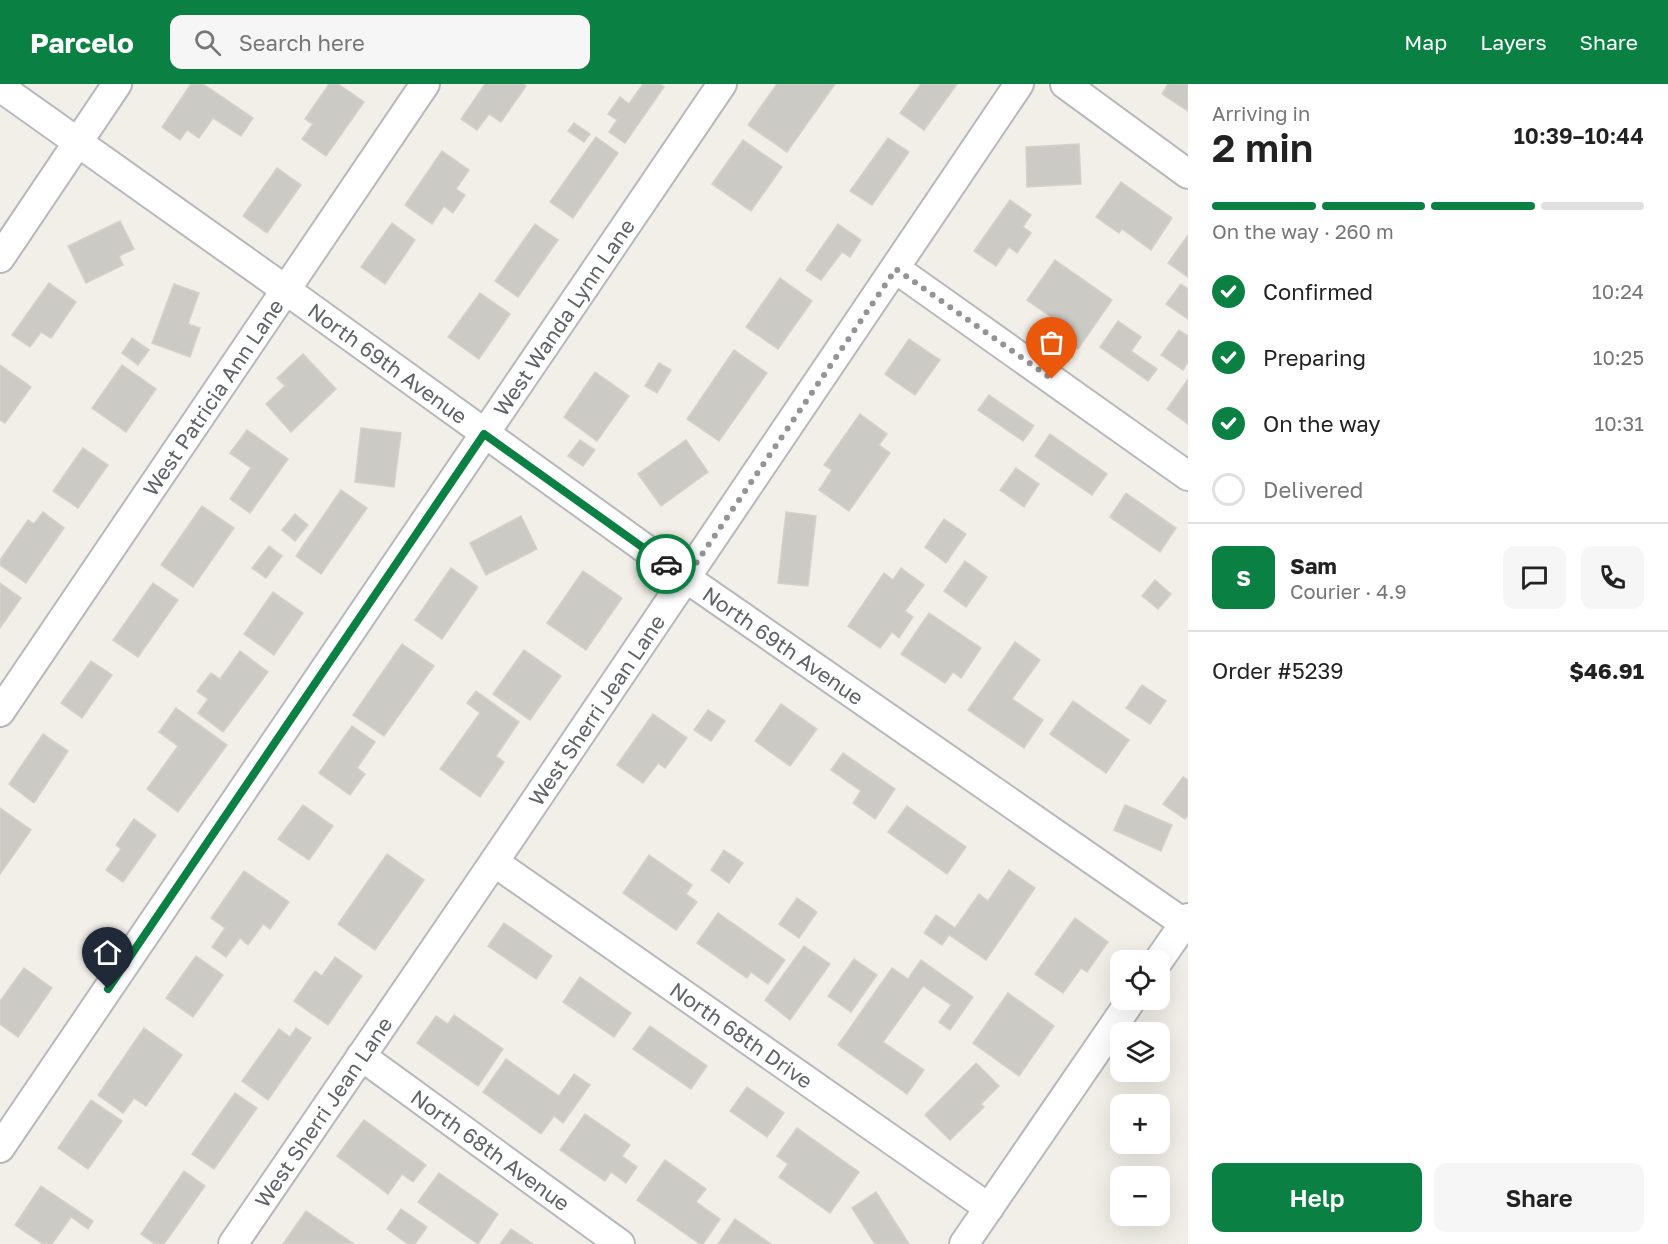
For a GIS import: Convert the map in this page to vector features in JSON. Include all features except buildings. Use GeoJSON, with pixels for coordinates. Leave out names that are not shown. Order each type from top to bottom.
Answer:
{"type":"FeatureCollection","features":[{"type":"Feature","properties":{"kind":"street"},"geometry":{"type":"LineString","coordinates":[[0,258],[117,84]]}},
{"type":"Feature","properties":{"kind":"street","name":"West Patricia Ann Lane"},"geometry":{"type":"LineString","coordinates":[[0,712],[425,84]]}},
{"type":"Feature","properties":{"kind":"street","name":"West Wanda Lynn Lane"},"geometry":{"type":"LineString","coordinates":[[0,1148],[722,84]]}},
{"type":"Feature","properties":{"kind":"street","name":"West Sherri Jean Lane"},"geometry":{"type":"LineString","coordinates":[[233,1244],[896,269],[1018,84]]}},
{"type":"Feature","properties":{"kind":"street"},"geometry":{"type":"LineString","coordinates":[[1065,84],[1188,174]]}},
{"type":"Feature","properties":{"kind":"street","name":"North 69th Avenue"},"geometry":{"type":"LineString","coordinates":[[0,87],[686,578],[1187,922]]}},
{"type":"Feature","properties":{"kind":"street"},"geometry":{"type":"LineString","coordinates":[[896,269],[1188,476]]}},
{"type":"Feature","properties":{"kind":"street","name":"North 68th Drive"},"geometry":{"type":"LineString","coordinates":[[494,862],[989,1208]]}},
{"type":"Feature","properties":{"kind":"street"},"geometry":{"type":"LineString","coordinates":[[1166,950],[1187,922]]}},
{"type":"Feature","properties":{"kind":"street"},"geometry":{"type":"LineString","coordinates":[[964,1244],[1124,1010]]}},
{"type":"Feature","properties":{"kind":"street","name":"North 68th Avenue"},"geometry":{"type":"LineString","coordinates":[[361,1056],[620,1244]]}},
{"type":"Feature","properties":{"kind":"way so far"},"geometry":{"type":"LineString","coordinates":[[666,564],[686,578],[896,269],[1052,379]]}},
{"type":"Feature","properties":{"kind":"route"},"geometry":{"type":"LineString","coordinates":[[108,989],[484,434],[666,564]]}}]}
